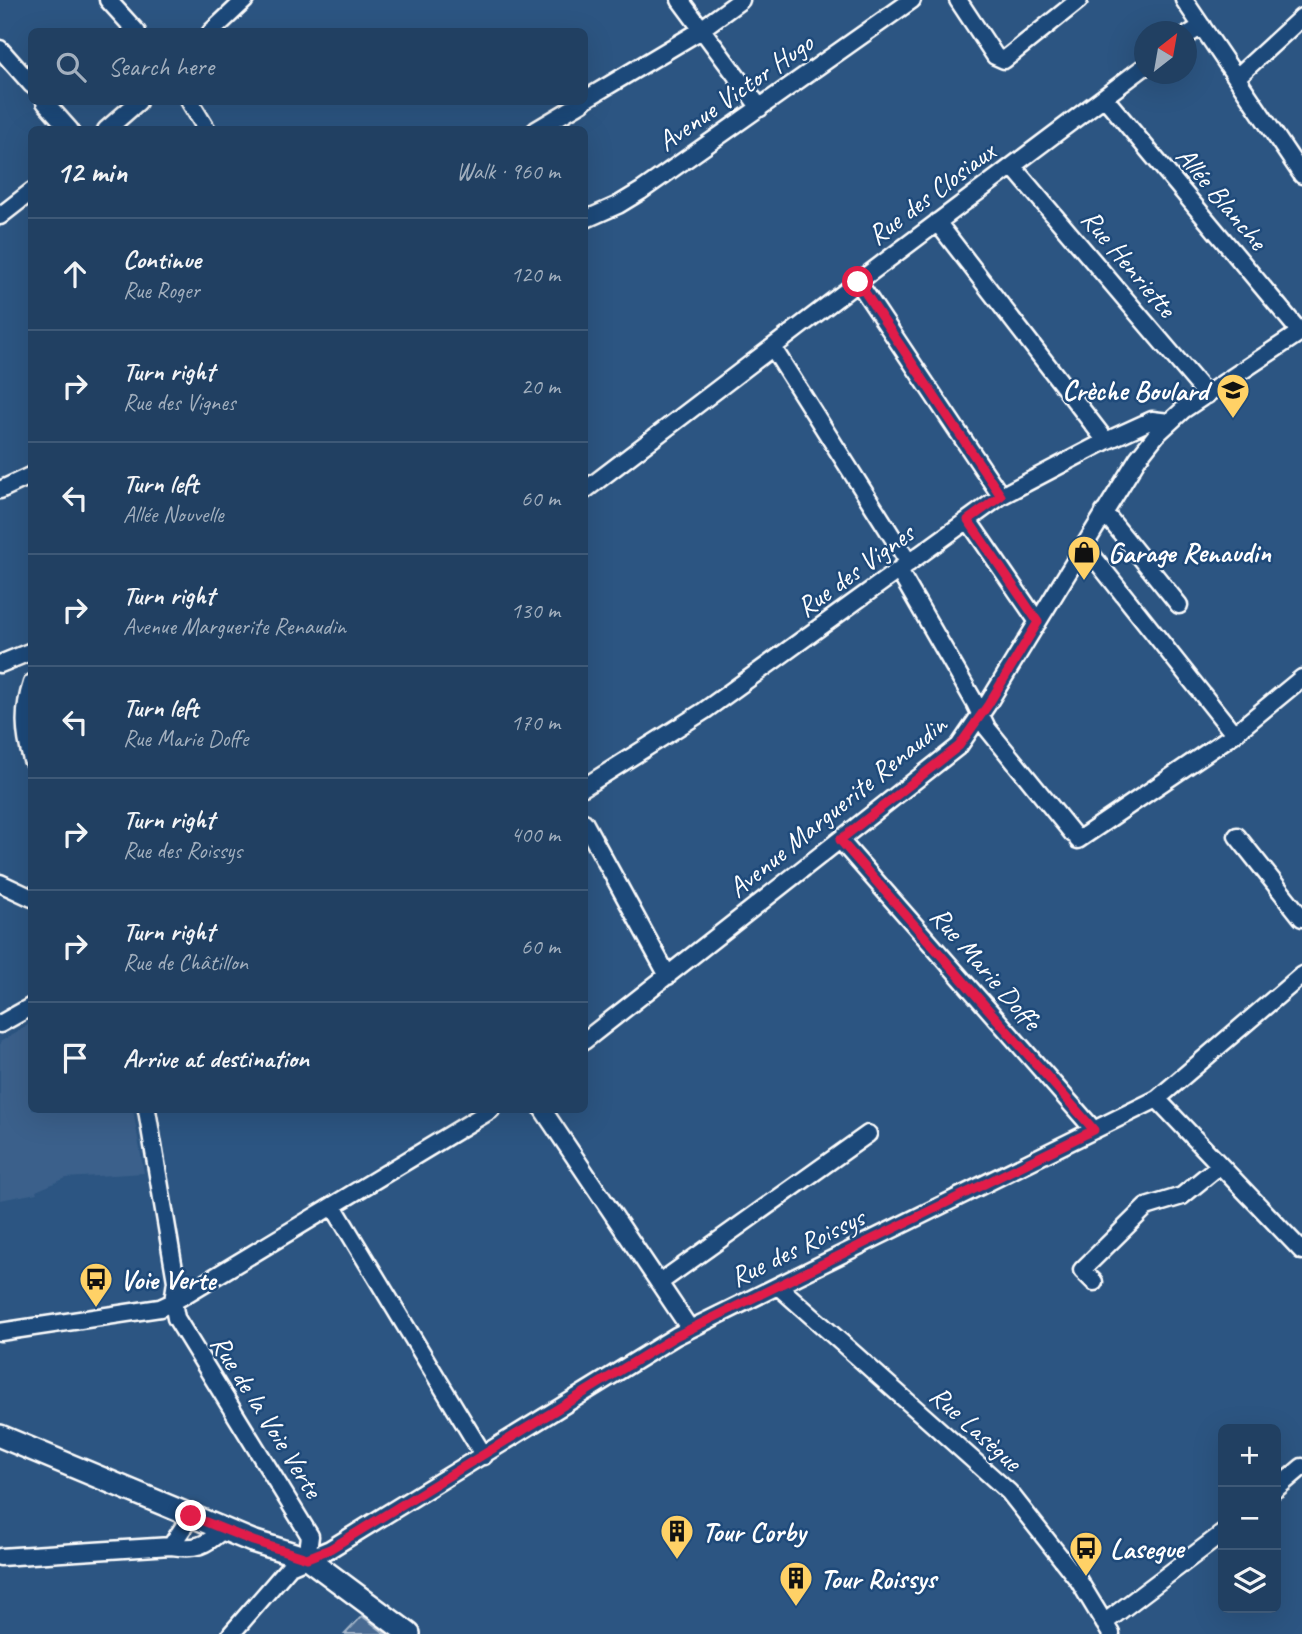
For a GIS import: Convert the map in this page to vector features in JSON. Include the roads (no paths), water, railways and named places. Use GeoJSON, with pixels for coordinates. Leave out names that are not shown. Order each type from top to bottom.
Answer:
{"type":"FeatureCollection","features":[{"type":"Feature","properties":{"kind":"main road"},"geometry":{"type":"LineString","coordinates":[[0,1436],[191,1516],[307,1558],[408,1634]]}},
{"type":"Feature","properties":{"kind":"street"},"geometry":{"type":"LineString","coordinates":[[108,0],[133,28]]}},
{"type":"Feature","properties":{"kind":"street"},"geometry":{"type":"LineString","coordinates":[[215,28],[245,0]]}},
{"type":"Feature","properties":{"kind":"street"},"geometry":{"type":"LineString","coordinates":[[681,0],[760,108]]}},
{"type":"Feature","properties":{"kind":"street"},"geometry":{"type":"LineString","coordinates":[[588,99],[702,29],[741,0]]}},
{"type":"Feature","properties":{"kind":"street","name":"Avenue Victor Hugo"},"geometry":{"type":"LineString","coordinates":[[588,217],[618,205],[641,191],[912,0]]}},
{"type":"Feature","properties":{"kind":"street"},"geometry":{"type":"LineString","coordinates":[[958,0],[995,56],[1004,60],[1079,0]]}},
{"type":"Feature","properties":{"kind":"street"},"geometry":{"type":"LineString","coordinates":[[1184,0],[1302,175]]}},
{"type":"Feature","properties":{"kind":"street"},"geometry":{"type":"LineString","coordinates":[[1237,78],[1302,17]]}},
{"type":"Feature","properties":{"kind":"street"},"geometry":{"type":"LineString","coordinates":[[1197,29],[1202,26]]}},
{"type":"Feature","properties":{"kind":"street"},"geometry":{"type":"LineString","coordinates":[[0,49],[28,80]]}},
{"type":"Feature","properties":{"kind":"street","name":"Rue des Closiaux"},"geometry":{"type":"LineString","coordinates":[[588,488],[1134,74]]}},
{"type":"Feature","properties":{"kind":"street","name":"Allée Blanche"},"geometry":{"type":"LineString","coordinates":[[1104,97],[1301,331]]}},
{"type":"Feature","properties":{"kind":"street"},"geometry":{"type":"LineString","coordinates":[[49,105],[67,126]]}},
{"type":"Feature","properties":{"kind":"street"},"geometry":{"type":"LineString","coordinates":[[111,126],[135,105]]}},
{"type":"Feature","properties":{"kind":"street"},"geometry":{"type":"LineString","coordinates":[[192,105],[204,126]]}},
{"type":"Feature","properties":{"kind":"street"},"geometry":{"type":"LineString","coordinates":[[543,126],[577,105]]}},
{"type":"Feature","properties":{"kind":"street","name":"Rue Henriette"},"geometry":{"type":"LineString","coordinates":[[1012,166],[1207,395]]}},
{"type":"Feature","properties":{"kind":"street"},"geometry":{"type":"LineString","coordinates":[[0,216],[28,194]]}},
{"type":"Feature","properties":{"kind":"street"},"geometry":{"type":"LineString","coordinates":[[937,222],[1106,441]]}},
{"type":"Feature","properties":{"kind":"street"},"geometry":{"type":"LineString","coordinates":[[858,282],[1001,496]]}},
{"type":"Feature","properties":{"kind":"street","name":"Avenue Marguerite Renaudin"},"geometry":{"type":"LineString","coordinates":[[588,1038],[959,746],[981,715],[1138,457],[1169,422],[1301,331]]}},
{"type":"Feature","properties":{"kind":"street"},"geometry":{"type":"LineString","coordinates":[[773,348],[904,567],[987,728],[1075,837],[1234,734],[1302,678]]}},
{"type":"Feature","properties":{"kind":"street","name":"Rue des Vignes"},"geometry":{"type":"LineString","coordinates":[[588,784],[704,711],[1001,496],[1152,420],[1169,422]]}},
{"type":"Feature","properties":{"kind":"street"},"geometry":{"type":"LineString","coordinates":[[0,490],[28,477]]}},
{"type":"Feature","properties":{"kind":"street"},"geometry":{"type":"LineString","coordinates":[[1104,512],[1179,605]]}},
{"type":"Feature","properties":{"kind":"street"},"geometry":{"type":"LineString","coordinates":[[968,520],[1038,622]]}},
{"type":"Feature","properties":{"kind":"street"},"geometry":{"type":"LineString","coordinates":[[1084,545],[1234,734]]}},
{"type":"Feature","properties":{"kind":"street"},"geometry":{"type":"LineString","coordinates":[[0,664],[28,653]]}},
{"type":"Feature","properties":{"kind":"street"},"geometry":{"type":"LineString","coordinates":[[28,698],[24,714],[28,747]]}},
{"type":"Feature","properties":{"kind":"street"},"geometry":{"type":"LineString","coordinates":[[588,829],[668,976]]}},
{"type":"Feature","properties":{"kind":"street"},"geometry":{"type":"LineString","coordinates":[[1237,836],[1302,918]]}},
{"type":"Feature","properties":{"kind":"street","name":"Rue Marie Doffe"},"geometry":{"type":"LineString","coordinates":[[840,840],[1094,1130]]}},
{"type":"Feature","properties":{"kind":"street"},"geometry":{"type":"LineString","coordinates":[[0,883],[28,896]]}},
{"type":"Feature","properties":{"kind":"street","name":"Rue des Roissys"},"geometry":{"type":"LineString","coordinates":[[231,1634],[290,1566],[330,1549],[690,1329],[1157,1099],[1302,975]]}},
{"type":"Feature","properties":{"kind":"street"},"geometry":{"type":"LineString","coordinates":[[0,1024],[28,1008]]}},
{"type":"Feature","properties":{"kind":"street"},"geometry":{"type":"LineString","coordinates":[[1157,1099],[1302,1251]]}},
{"type":"Feature","properties":{"kind":"street"},"geometry":{"type":"LineString","coordinates":[[148,1113],[176,1281],[173,1302]]}},
{"type":"Feature","properties":{"kind":"street"},"geometry":{"type":"LineString","coordinates":[[0,1332],[160,1308],[486,1113]]}},
{"type":"Feature","properties":{"kind":"street"},"geometry":{"type":"LineString","coordinates":[[545,1113],[690,1329]]}},
{"type":"Feature","properties":{"kind":"street"},"geometry":{"type":"LineString","coordinates":[[659,1283],[869,1134]]}},
{"type":"Feature","properties":{"kind":"street"},"geometry":{"type":"LineString","coordinates":[[1094,1282],[1082,1270],[1146,1207],[1182,1196],[1220,1165]]}},
{"type":"Feature","properties":{"kind":"street"},"geometry":{"type":"LineString","coordinates":[[333,1206],[484,1456]]}},
{"type":"Feature","properties":{"kind":"street","name":"Rue Lasègue"},"geometry":{"type":"LineString","coordinates":[[778,1286],[1009,1493],[1079,1581],[1108,1629]]}},
{"type":"Feature","properties":{"kind":"street","name":"Rue de la Voie Verte"},"geometry":{"type":"LineString","coordinates":[[173,1302],[176,1318],[310,1536],[307,1558]]}},
{"type":"Feature","properties":{"kind":"street"},"geometry":{"type":"LineString","coordinates":[[1278,1487],[1302,1467]]}},
{"type":"Feature","properties":{"kind":"street"},"geometry":{"type":"LineString","coordinates":[[171,1546],[191,1516]]}},
{"type":"Feature","properties":{"kind":"street"},"geometry":{"type":"LineString","coordinates":[[0,1557],[171,1546],[189,1549],[209,1542],[224,1529]]}},
{"type":"Feature","properties":{"kind":"street"},"geometry":{"type":"LineString","coordinates":[[1108,1629],[1218,1537]]}},
{"type":"Feature","properties":{"kind":"place","name":"Crèche Boulard"},"geometry":{"type":"Point","coordinates":[1233,420]}},
{"type":"Feature","properties":{"kind":"place","name":"Garage Renaudin"},"geometry":{"type":"Point","coordinates":[1084,582]}},
{"type":"Feature","properties":{"kind":"place","name":"Voie Verte"},"geometry":{"type":"Point","coordinates":[96,1309]}},
{"type":"Feature","properties":{"kind":"place","name":"Tour Corby"},"geometry":{"type":"Point","coordinates":[677,1561]}},
{"type":"Feature","properties":{"kind":"place","name":"Lasegue"},"geometry":{"type":"Point","coordinates":[1086,1578]}},
{"type":"Feature","properties":{"kind":"place","name":"Tour Roissys"},"geometry":{"type":"Point","coordinates":[796,1608]}}]}
